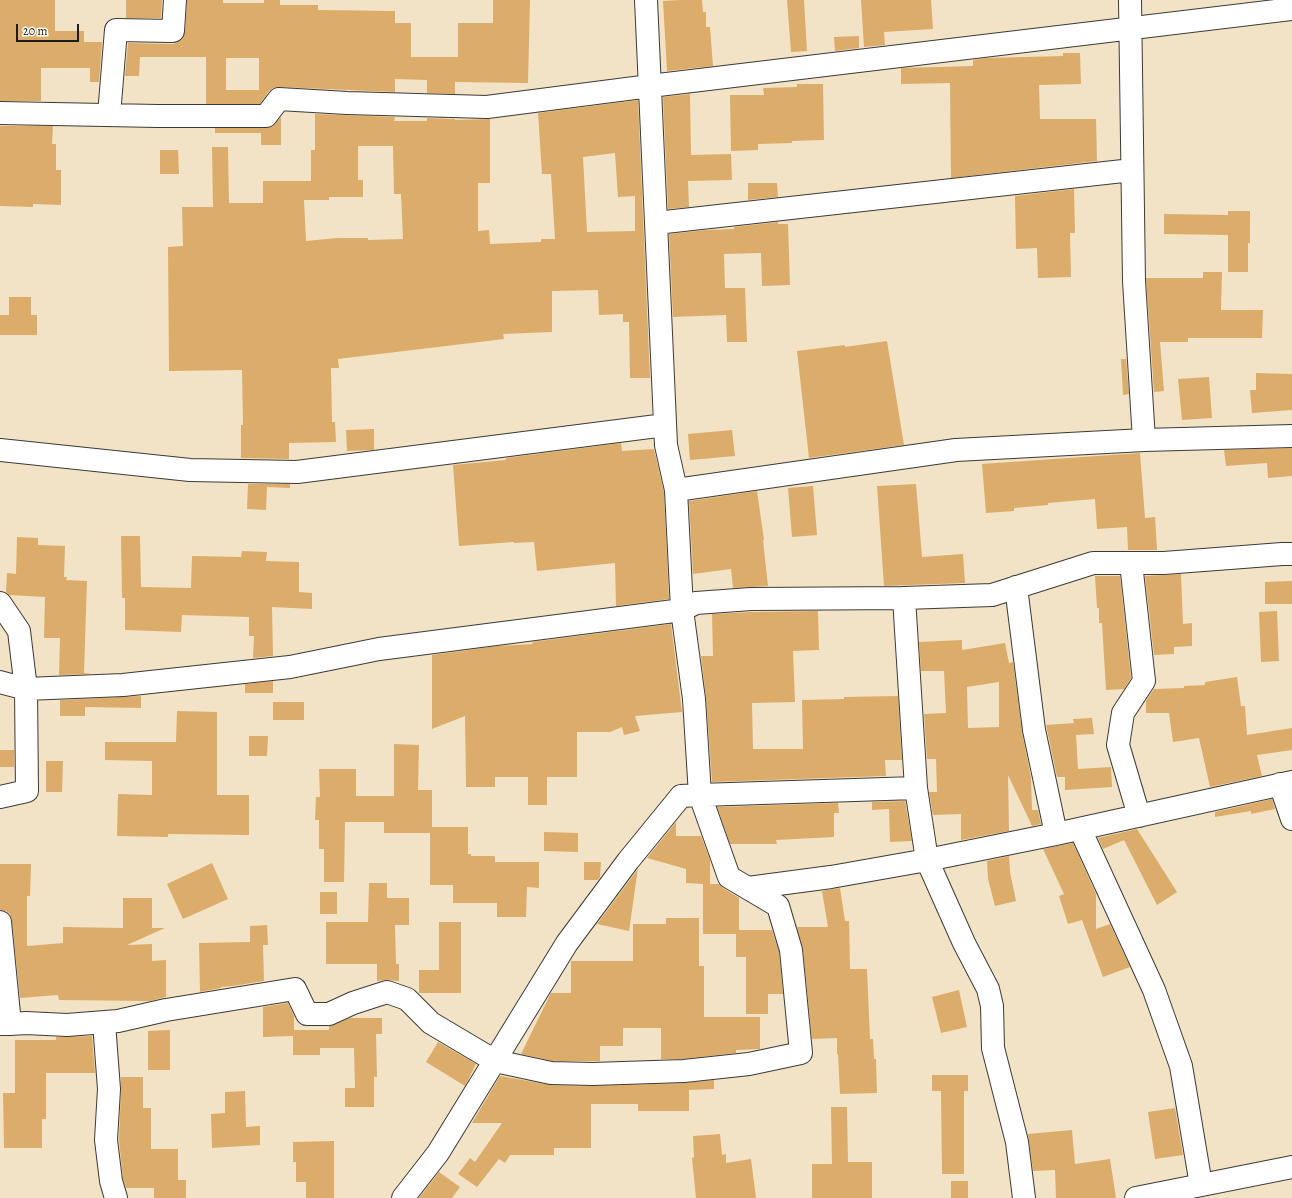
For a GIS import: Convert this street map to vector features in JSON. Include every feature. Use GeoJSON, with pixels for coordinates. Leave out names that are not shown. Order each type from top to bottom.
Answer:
{"type":"FeatureCollection","features":[{"type":"Feature","properties":{"kind":"street"},"geometry":{"type":"LineString","coordinates":[[110,115],[116,30],[173,31],[175,0]]}},
{"type":"Feature","properties":{"kind":"street"},"geometry":{"type":"LineString","coordinates":[[0,922],[5,1024],[26,1023],[68,1025],[104,1023],[166,1010],[295,989],[307,1014],[329,1014],[353,1003],[387,992],[407,1000],[431,1023],[495,1061],[551,1072],[593,1074],[684,1071],[749,1064],[801,1054],[790,950],[778,906],[729,877],[700,795],[694,699],[682,610],[676,490],[666,445],[646,0]]}},
{"type":"Feature","properties":{"kind":"street"},"geometry":{"type":"LineString","coordinates":[[1130,0],[1134,281],[1144,440]]}},
{"type":"Feature","properties":{"kind":"street"},"geometry":{"type":"LineString","coordinates":[[0,113],[266,116],[279,99],[347,103],[487,107],[1292,9]]}},
{"type":"Feature","properties":{"kind":"street"},"geometry":{"type":"LineString","coordinates":[[656,223],[1132,170]]}},
{"type":"Feature","properties":{"kind":"street"},"geometry":{"type":"LineString","coordinates":[[0,450],[190,470],[297,472],[665,425]]}},
{"type":"Feature","properties":{"kind":"street"},"geometry":{"type":"LineString","coordinates":[[676,490],[956,450],[1144,440],[1292,436]]}},
{"type":"Feature","properties":{"kind":"street"},"geometry":{"type":"LineString","coordinates":[[0,682],[26,689],[122,685],[290,667],[379,649],[682,610],[696,603],[751,599],[904,598],[992,595],[1093,563],[1164,563],[1292,554]]}},
{"type":"Feature","properties":{"kind":"street"},"geometry":{"type":"LineString","coordinates":[[1131,563],[1144,681],[1123,714],[1118,745],[1139,816]]}},
{"type":"Feature","properties":{"kind":"street"},"geometry":{"type":"LineString","coordinates":[[1016,588],[1034,730],[1056,834]]}},
{"type":"Feature","properties":{"kind":"street"},"geometry":{"type":"LineString","coordinates":[[904,598],[916,788],[927,860],[964,943],[988,989],[992,1006],[993,1048],[1017,1142],[1024,1198]]}},
{"type":"Feature","properties":{"kind":"street"},"geometry":{"type":"LineString","coordinates":[[0,603],[19,631],[26,689],[27,791],[0,797]]}},
{"type":"Feature","properties":{"kind":"street"},"geometry":{"type":"LineString","coordinates":[[748,888],[831,877],[927,860],[1080,829],[1286,783],[1292,819]]}},
{"type":"Feature","properties":{"kind":"street"},"geometry":{"type":"LineString","coordinates":[[403,1198],[438,1153],[567,943],[628,861],[681,796],[916,788]]}},
{"type":"Feature","properties":{"kind":"street"},"geometry":{"type":"LineString","coordinates":[[1080,829],[1154,990],[1181,1066],[1201,1185]]}},
{"type":"Feature","properties":{"kind":"street"},"geometry":{"type":"LineString","coordinates":[[104,1023],[109,1089],[106,1140],[111,1180],[116,1198]]}},
{"type":"Feature","properties":{"kind":"street"},"geometry":{"type":"LineString","coordinates":[[1144,1197],[1292,1167]]}},
{"type":"Feature","properties":{"kind":"building"},"geometry":{"type":"Polygon","coordinates":[[[0,0],[55,0],[55,31],[84,31],[84,42],[102,42],[99,82],[90,82],[90,68],[41,68],[41,101],[0,101],[0,0]]]}},
{"type":"Feature","properties":{"kind":"building"},"geometry":{"type":"Polygon","coordinates":[[[126,0],[162,0],[161,18],[126,18],[126,0]]]}},
{"type":"Feature","properties":{"kind":"building"},"geometry":{"type":"Polygon","coordinates":[[[187,0],[223,0],[223,3],[264,3],[264,0],[280,0],[280,5],[318,5],[318,10],[395,11],[395,23],[411,23],[411,57],[458,57],[458,23],[493,23],[493,0],[530,0],[528,83],[455,82],[455,94],[427,93],[427,80],[395,79],[395,92],[279,87],[273,88],[269,91],[260,104],[206,104],[206,57],[140,57],[139,76],[125,76],[128,43],[173,44],[179,42],[183,38],[185,32],[187,0]],[[226,58],[226,90],[259,90],[259,58],[226,58]]]}},
{"type":"Feature","properties":{"kind":"building"},"geometry":{"type":"Polygon","coordinates":[[[702,0],[703,12],[706,12],[706,27],[710,27],[713,66],[667,71],[663,1],[702,0]]]}},
{"type":"Feature","properties":{"kind":"building"},"geometry":{"type":"Polygon","coordinates":[[[787,0],[804,0],[807,51],[791,52],[787,0]]]}},
{"type":"Feature","properties":{"kind":"building"},"geometry":{"type":"Polygon","coordinates":[[[861,0],[931,0],[933,29],[884,32],[885,45],[864,47],[861,0]]]}},
{"type":"Feature","properties":{"kind":"building"},"geometry":{"type":"Polygon","coordinates":[[[859,36],[859,48],[835,51],[834,37],[859,36]]]}},
{"type":"Feature","properties":{"kind":"building"},"geometry":{"type":"Polygon","coordinates":[[[1063,53],[1080,53],[1081,84],[1039,85],[1040,119],[1096,119],[1097,161],[951,178],[950,83],[901,84],[901,68],[973,66],[973,60],[986,58],[1063,56],[1063,53]]]}},
{"type":"Feature","properties":{"kind":"building"},"geometry":{"type":"Polygon","coordinates":[[[797,84],[823,84],[824,140],[758,144],[758,150],[731,151],[730,95],[764,95],[763,88],[797,87],[797,84]]]}},
{"type":"Feature","properties":{"kind":"building"},"geometry":{"type":"Polygon","coordinates":[[[690,94],[691,155],[731,154],[732,180],[688,181],[689,207],[668,209],[663,97],[690,94]]]}},
{"type":"Feature","properties":{"kind":"building"},"geometry":{"type":"Polygon","coordinates":[[[638,100],[650,378],[630,378],[629,322],[623,322],[623,314],[599,315],[598,290],[552,291],[552,332],[503,334],[504,339],[338,359],[339,368],[331,368],[332,422],[335,422],[336,442],[289,443],[289,459],[241,458],[241,425],[243,425],[242,370],[169,371],[168,247],[183,246],[182,207],[213,207],[212,147],[228,147],[229,203],[263,203],[263,181],[311,181],[311,150],[315,150],[315,114],[395,117],[394,121],[427,121],[427,118],[455,120],[490,119],[490,183],[478,183],[478,231],[489,230],[490,244],[541,242],[541,239],[555,239],[551,174],[542,174],[538,113],[638,100]],[[358,146],[358,180],[363,180],[363,197],[329,197],[329,200],[304,200],[306,241],[337,238],[368,238],[368,240],[403,239],[401,194],[394,194],[393,146],[358,146]],[[615,153],[583,157],[587,232],[635,231],[635,196],[618,197],[615,153]]]}},
{"type":"Feature","properties":{"kind":"building"},"geometry":{"type":"Polygon","coordinates":[[[281,117],[281,145],[261,145],[261,133],[215,133],[215,128],[271,127],[281,117]]]}},
{"type":"Feature","properties":{"kind":"building"},"geometry":{"type":"Polygon","coordinates":[[[0,126],[53,126],[52,144],[56,144],[56,170],[61,170],[61,205],[33,204],[33,207],[0,206],[0,126]]]}},
{"type":"Feature","properties":{"kind":"building"},"geometry":{"type":"Polygon","coordinates":[[[160,150],[178,150],[179,174],[160,174],[160,150]]]}},
{"type":"Feature","properties":{"kind":"building"},"geometry":{"type":"Polygon","coordinates":[[[748,183],[777,183],[778,197],[748,200],[748,183]]]}},
{"type":"Feature","properties":{"kind":"building"},"geometry":{"type":"Polygon","coordinates":[[[1074,189],[1075,233],[1070,233],[1071,277],[1038,278],[1037,248],[1016,249],[1015,196],[1074,189]]]}},
{"type":"Feature","properties":{"kind":"building"},"geometry":{"type":"Polygon","coordinates":[[[1228,211],[1250,211],[1248,272],[1228,272],[1228,235],[1164,234],[1164,214],[1228,215],[1228,211]]]}},
{"type":"Feature","properties":{"kind":"building"},"geometry":{"type":"Polygon","coordinates":[[[778,222],[778,224],[788,224],[790,285],[762,286],[761,253],[724,254],[725,288],[745,288],[747,342],[727,342],[726,315],[673,317],[669,234],[734,229],[734,227],[778,222]]]}},
{"type":"Feature","properties":{"kind":"building"},"geometry":{"type":"Polygon","coordinates":[[[1203,272],[1222,272],[1221,310],[1263,310],[1262,338],[1188,338],[1188,342],[1160,342],[1164,391],[1154,392],[1146,278],[1203,278],[1203,272]]]}},
{"type":"Feature","properties":{"kind":"building"},"geometry":{"type":"Polygon","coordinates":[[[9,297],[31,297],[31,315],[37,315],[37,335],[0,335],[0,315],[9,315],[9,297]]]}},
{"type":"Feature","properties":{"kind":"building"},"geometry":{"type":"Polygon","coordinates":[[[887,341],[904,445],[809,458],[797,351],[845,345],[845,347],[887,341]]]}},
{"type":"Feature","properties":{"kind":"building"},"geometry":{"type":"Polygon","coordinates":[[[1121,359],[1126,359],[1129,394],[1123,395],[1121,359]]]}},
{"type":"Feature","properties":{"kind":"building"},"geometry":{"type":"Polygon","coordinates":[[[1256,373],[1292,374],[1292,410],[1252,413],[1250,390],[1256,390],[1256,373]]]}},
{"type":"Feature","properties":{"kind":"building"},"geometry":{"type":"Polygon","coordinates":[[[1209,377],[1212,418],[1182,420],[1178,379],[1209,377]]]}},
{"type":"Feature","properties":{"kind":"building"},"geometry":{"type":"Polygon","coordinates":[[[374,429],[374,450],[347,451],[346,430],[374,429]]]}},
{"type":"Feature","properties":{"kind":"building"},"geometry":{"type":"Polygon","coordinates":[[[732,430],[735,456],[690,460],[688,434],[732,430]]]}},
{"type":"Feature","properties":{"kind":"building"},"geometry":{"type":"Polygon","coordinates":[[[621,443],[622,451],[654,449],[664,492],[669,599],[616,606],[615,563],[537,571],[534,542],[459,546],[453,465],[506,460],[506,458],[621,443]]]}},
{"type":"Feature","properties":{"kind":"building"},"geometry":{"type":"Polygon","coordinates":[[[1292,448],[1292,476],[1268,478],[1267,463],[1226,466],[1224,450],[1292,448]]]}},
{"type":"Feature","properties":{"kind":"building"},"geometry":{"type":"Polygon","coordinates":[[[1140,453],[1145,518],[1155,517],[1157,550],[1128,550],[1127,527],[1097,529],[1095,499],[1048,503],[1048,505],[1014,508],[1014,511],[986,513],[982,464],[1140,453]]]}},
{"type":"Feature","properties":{"kind":"building"},"geometry":{"type":"Polygon","coordinates":[[[248,484],[290,484],[290,488],[267,487],[266,510],[247,509],[248,484]]]}},
{"type":"Feature","properties":{"kind":"building"},"geometry":{"type":"Polygon","coordinates":[[[916,484],[922,557],[963,554],[965,583],[884,586],[877,486],[916,484]]]}},
{"type":"Feature","properties":{"kind":"building"},"geometry":{"type":"Polygon","coordinates":[[[813,486],[817,535],[792,537],[788,488],[813,486]]]}},
{"type":"Feature","properties":{"kind":"building"},"geometry":{"type":"Polygon","coordinates":[[[757,491],[764,540],[768,586],[733,588],[731,569],[693,574],[689,501],[757,491]]]}},
{"type":"Feature","properties":{"kind":"building"},"geometry":{"type":"Polygon","coordinates":[[[121,536],[140,536],[141,587],[191,588],[192,556],[241,557],[242,551],[267,552],[266,561],[299,562],[299,592],[312,593],[312,609],[272,607],[273,656],[253,658],[254,636],[249,636],[249,617],[182,615],[181,632],[125,630],[125,598],[122,598],[121,536]]]}},
{"type":"Feature","properties":{"kind":"building"},"geometry":{"type":"Polygon","coordinates":[[[17,537],[38,538],[38,545],[65,546],[64,577],[67,577],[66,580],[87,581],[84,673],[92,674],[59,675],[60,638],[44,638],[45,597],[9,595],[6,592],[7,573],[16,574],[17,537]]]}},
{"type":"Feature","properties":{"kind":"building"},"geometry":{"type":"Polygon","coordinates":[[[1181,574],[1183,624],[1192,623],[1192,646],[1174,647],[1174,654],[1154,655],[1145,576],[1181,574]]]}},
{"type":"Feature","properties":{"kind":"building"},"geometry":{"type":"Polygon","coordinates":[[[1095,576],[1120,576],[1131,678],[1124,689],[1106,690],[1102,623],[1099,623],[1099,608],[1097,608],[1095,576]]]}},
{"type":"Feature","properties":{"kind":"building"},"geometry":{"type":"Polygon","coordinates":[[[1292,581],[1292,604],[1265,604],[1265,582],[1292,581]]]}},
{"type":"Feature","properties":{"kind":"building"},"geometry":{"type":"Polygon","coordinates":[[[818,611],[819,650],[793,651],[795,702],[752,703],[753,749],[803,749],[802,700],[844,699],[844,697],[898,696],[902,760],[885,760],[886,776],[712,782],[706,698],[701,656],[713,656],[712,614],[818,611]]]}},
{"type":"Feature","properties":{"kind":"building"},"geometry":{"type":"Polygon","coordinates":[[[1277,611],[1279,661],[1261,662],[1259,612],[1277,611]]]}},
{"type":"Feature","properties":{"kind":"building"},"geometry":{"type":"Polygon","coordinates":[[[671,624],[682,712],[635,716],[640,731],[624,735],[622,727],[610,732],[577,732],[577,777],[547,777],[547,805],[528,805],[528,777],[495,777],[495,787],[466,787],[465,716],[432,729],[432,655],[497,646],[533,644],[532,642],[671,624]]]}},
{"type":"Feature","properties":{"kind":"building"},"geometry":{"type":"Polygon","coordinates":[[[962,640],[962,650],[1005,643],[1009,663],[1013,662],[1022,732],[1031,778],[1032,810],[1038,810],[1041,824],[1032,826],[1008,775],[1009,831],[961,840],[961,814],[933,815],[929,792],[937,792],[936,759],[927,759],[924,714],[946,713],[944,671],[921,671],[919,642],[962,640]],[[999,682],[967,687],[968,728],[999,727],[999,682]]]}},
{"type":"Feature","properties":{"kind":"building"},"geometry":{"type":"Polygon","coordinates":[[[1237,677],[1241,706],[1245,706],[1247,735],[1292,728],[1292,750],[1257,755],[1262,776],[1210,787],[1199,738],[1173,742],[1169,713],[1146,713],[1146,701],[1154,689],[1184,688],[1184,686],[1205,685],[1205,682],[1237,677]]]}},
{"type":"Feature","properties":{"kind":"building"},"geometry":{"type":"Polygon","coordinates":[[[273,681],[273,693],[245,693],[245,684],[273,681]]]}},
{"type":"Feature","properties":{"kind":"building"},"geometry":{"type":"Polygon","coordinates":[[[141,696],[141,708],[85,707],[85,716],[60,716],[60,700],[141,696]]]}},
{"type":"Feature","properties":{"kind":"building"},"geometry":{"type":"Polygon","coordinates":[[[273,702],[304,702],[304,720],[273,720],[273,702]]]}},
{"type":"Feature","properties":{"kind":"building"},"geometry":{"type":"Polygon","coordinates":[[[177,711],[217,712],[217,795],[249,795],[249,835],[168,834],[168,837],[117,836],[118,794],[152,795],[152,761],[105,760],[105,742],[176,742],[177,711]]]}},
{"type":"Feature","properties":{"kind":"building"},"geometry":{"type":"Polygon","coordinates":[[[1092,718],[1094,734],[1076,735],[1078,769],[1111,767],[1112,787],[1065,790],[1065,777],[1057,777],[1046,725],[1074,723],[1073,719],[1092,718]]]}},
{"type":"Feature","properties":{"kind":"building"},"geometry":{"type":"Polygon","coordinates":[[[249,736],[268,736],[267,756],[249,756],[249,736]]]}},
{"type":"Feature","properties":{"kind":"building"},"geometry":{"type":"Polygon","coordinates":[[[394,744],[419,745],[418,790],[432,790],[432,827],[468,827],[468,854],[471,854],[471,856],[495,856],[495,862],[539,862],[539,888],[527,887],[526,917],[497,917],[497,903],[453,903],[453,885],[430,885],[430,833],[384,833],[384,822],[345,822],[344,882],[324,882],[324,849],[319,849],[319,820],[315,820],[316,797],[320,797],[319,769],[356,769],[356,796],[394,796],[394,744]]]}},
{"type":"Feature","properties":{"kind":"building"},"geometry":{"type":"Polygon","coordinates":[[[0,750],[14,750],[14,767],[0,767],[0,750]]]}},
{"type":"Feature","properties":{"kind":"building"},"geometry":{"type":"Polygon","coordinates":[[[46,761],[63,761],[62,792],[46,792],[46,761]]]}},
{"type":"Feature","properties":{"kind":"building"},"geometry":{"type":"Polygon","coordinates":[[[1272,799],[1275,809],[1251,814],[1251,811],[1215,817],[1215,812],[1272,799]]]}},
{"type":"Feature","properties":{"kind":"building"},"geometry":{"type":"Polygon","coordinates":[[[905,801],[912,841],[890,842],[889,809],[872,810],[872,802],[905,801]]]}},
{"type":"Feature","properties":{"kind":"building"},"geometry":{"type":"Polygon","coordinates":[[[838,803],[839,813],[834,813],[834,837],[776,840],[777,844],[730,844],[717,807],[838,803]]]}},
{"type":"Feature","properties":{"kind":"building"},"geometry":{"type":"Polygon","coordinates":[[[676,822],[676,836],[701,836],[710,860],[710,884],[719,884],[739,898],[739,930],[772,930],[779,952],[783,994],[768,994],[768,1014],[746,1014],[746,957],[736,957],[736,934],[703,934],[703,884],[686,883],[686,869],[647,858],[676,822]]]}},
{"type":"Feature","properties":{"kind":"building"},"geometry":{"type":"Polygon","coordinates":[[[1137,829],[1177,892],[1157,905],[1124,840],[1103,849],[1098,838],[1137,829]]]}},
{"type":"Feature","properties":{"kind":"building"},"geometry":{"type":"Polygon","coordinates":[[[544,832],[578,833],[578,852],[544,851],[544,832]]]}},
{"type":"Feature","properties":{"kind":"building"},"geometry":{"type":"Polygon","coordinates":[[[1073,843],[1096,894],[1096,929],[1110,924],[1130,967],[1103,977],[1082,920],[1068,924],[1059,896],[1064,894],[1043,849],[1073,843]]]}},
{"type":"Feature","properties":{"kind":"building"},"geometry":{"type":"Polygon","coordinates":[[[1009,856],[1010,872],[1016,901],[995,906],[988,879],[987,861],[1009,856]]]}},
{"type":"Feature","properties":{"kind":"building"},"geometry":{"type":"Polygon","coordinates":[[[584,862],[601,862],[600,877],[598,880],[584,880],[584,862]]]}},
{"type":"Feature","properties":{"kind":"building"},"geometry":{"type":"Polygon","coordinates":[[[212,863],[228,899],[183,919],[167,884],[212,863]]]}},
{"type":"Feature","properties":{"kind":"building"},"geometry":{"type":"Polygon","coordinates":[[[0,864],[31,864],[30,896],[27,896],[27,946],[63,943],[63,927],[123,928],[123,898],[152,898],[152,928],[165,928],[127,945],[152,944],[152,961],[166,960],[166,997],[150,1001],[59,1000],[58,995],[20,998],[12,921],[10,914],[6,911],[0,910],[0,864]]]}},
{"type":"Feature","properties":{"kind":"building"},"geometry":{"type":"Polygon","coordinates":[[[638,869],[629,931],[597,924],[638,869]]]}},
{"type":"Feature","properties":{"kind":"building"},"geometry":{"type":"Polygon","coordinates":[[[369,883],[387,883],[387,898],[409,898],[409,925],[395,925],[396,964],[399,964],[399,981],[377,981],[377,964],[326,964],[326,922],[368,922],[369,883]]]}},
{"type":"Feature","properties":{"kind":"building"},"geometry":{"type":"Polygon","coordinates":[[[840,888],[845,921],[849,921],[850,969],[867,969],[870,1039],[873,1039],[874,1059],[876,1059],[877,1093],[840,1094],[837,1038],[812,1039],[803,949],[797,927],[828,927],[822,891],[840,888]]]}},
{"type":"Feature","properties":{"kind":"building"},"geometry":{"type":"Polygon","coordinates":[[[320,892],[337,892],[337,914],[320,914],[320,892]]]}},
{"type":"Feature","properties":{"kind":"building"},"geometry":{"type":"Polygon","coordinates":[[[666,918],[699,918],[699,966],[704,966],[704,1017],[760,1017],[760,1049],[736,1050],[736,1053],[683,1059],[661,1059],[661,1028],[623,1028],[623,1046],[600,1046],[600,1061],[552,1061],[521,1054],[551,993],[571,993],[571,961],[633,961],[633,924],[666,924],[666,918]]]}},
{"type":"Feature","properties":{"kind":"building"},"geometry":{"type":"Polygon","coordinates":[[[439,922],[461,922],[461,993],[419,993],[419,970],[439,970],[439,922]]]}},
{"type":"Feature","properties":{"kind":"building"},"geometry":{"type":"Polygon","coordinates":[[[267,925],[268,945],[263,945],[264,981],[221,987],[200,992],[199,943],[250,942],[250,926],[267,925]]]}},
{"type":"Feature","properties":{"kind":"building"},"geometry":{"type":"Polygon","coordinates":[[[959,990],[967,1027],[941,1033],[932,997],[959,990]]]}},
{"type":"Feature","properties":{"kind":"building"},"geometry":{"type":"Polygon","coordinates":[[[288,1003],[294,1016],[294,1030],[329,1030],[329,1026],[350,1018],[382,1018],[382,1034],[376,1034],[377,1077],[374,1077],[374,1107],[345,1107],[345,1088],[355,1088],[354,1048],[320,1048],[320,1055],[293,1055],[293,1036],[263,1037],[263,1007],[288,1003]]]}},
{"type":"Feature","properties":{"kind":"building"},"geometry":{"type":"Polygon","coordinates":[[[170,1030],[170,1070],[148,1070],[148,1031],[170,1030]]]}},
{"type":"Feature","properties":{"kind":"building"},"geometry":{"type":"Polygon","coordinates":[[[92,1036],[95,1073],[46,1073],[46,1119],[42,1119],[42,1148],[4,1148],[3,1093],[15,1093],[15,1040],[56,1040],[56,1037],[92,1036]]]}},
{"type":"Feature","properties":{"kind":"building"},"geometry":{"type":"Polygon","coordinates":[[[438,1042],[476,1064],[465,1086],[426,1062],[438,1042]]]}},
{"type":"Feature","properties":{"kind":"building"},"geometry":{"type":"Polygon","coordinates":[[[932,1075],[968,1075],[968,1091],[964,1091],[964,1174],[942,1174],[941,1091],[932,1091],[932,1075]]]}},
{"type":"Feature","properties":{"kind":"building"},"geometry":{"type":"Polygon","coordinates":[[[500,1076],[551,1085],[593,1086],[684,1083],[714,1080],[714,1089],[689,1090],[689,1111],[638,1111],[638,1104],[591,1104],[591,1148],[554,1148],[554,1155],[510,1155],[505,1163],[499,1159],[477,1187],[458,1174],[470,1158],[475,1162],[502,1123],[472,1123],[500,1076]]]}},
{"type":"Feature","properties":{"kind":"building"},"geometry":{"type":"Polygon","coordinates":[[[121,1077],[143,1077],[143,1108],[151,1108],[151,1149],[178,1149],[178,1180],[186,1180],[186,1198],[154,1198],[154,1188],[126,1188],[123,1178],[119,1140],[121,1077]]]}},
{"type":"Feature","properties":{"kind":"building"},"geometry":{"type":"Polygon","coordinates":[[[245,1091],[246,1127],[260,1126],[260,1145],[212,1148],[211,1114],[225,1113],[225,1092],[245,1091]]]}},
{"type":"Feature","properties":{"kind":"building"},"geometry":{"type":"Polygon","coordinates":[[[831,1107],[847,1107],[848,1162],[872,1162],[872,1198],[812,1198],[812,1164],[832,1164],[831,1107]]]}},
{"type":"Feature","properties":{"kind":"building"},"geometry":{"type":"Polygon","coordinates":[[[1175,1108],[1183,1155],[1155,1159],[1148,1112],[1175,1108]]]}},
{"type":"Feature","properties":{"kind":"building"},"geometry":{"type":"Polygon","coordinates":[[[1072,1130],[1075,1164],[1110,1159],[1116,1198],[1056,1198],[1055,1170],[1033,1171],[1028,1134],[1072,1130]]]}},
{"type":"Feature","properties":{"kind":"building"},"geometry":{"type":"Polygon","coordinates":[[[720,1134],[722,1155],[726,1154],[726,1163],[751,1159],[756,1198],[696,1198],[692,1158],[694,1157],[693,1136],[720,1134]]]}},
{"type":"Feature","properties":{"kind":"building"},"geometry":{"type":"Polygon","coordinates":[[[334,1141],[334,1198],[306,1198],[306,1182],[296,1182],[296,1162],[293,1162],[293,1142],[334,1141]]]}},
{"type":"Feature","properties":{"kind":"building"},"geometry":{"type":"Polygon","coordinates":[[[439,1172],[460,1187],[452,1198],[419,1198],[439,1172]]]}},
{"type":"Feature","properties":{"kind":"building"},"geometry":{"type":"Polygon","coordinates":[[[951,1181],[968,1181],[968,1198],[951,1198],[951,1181]]]}}]}
